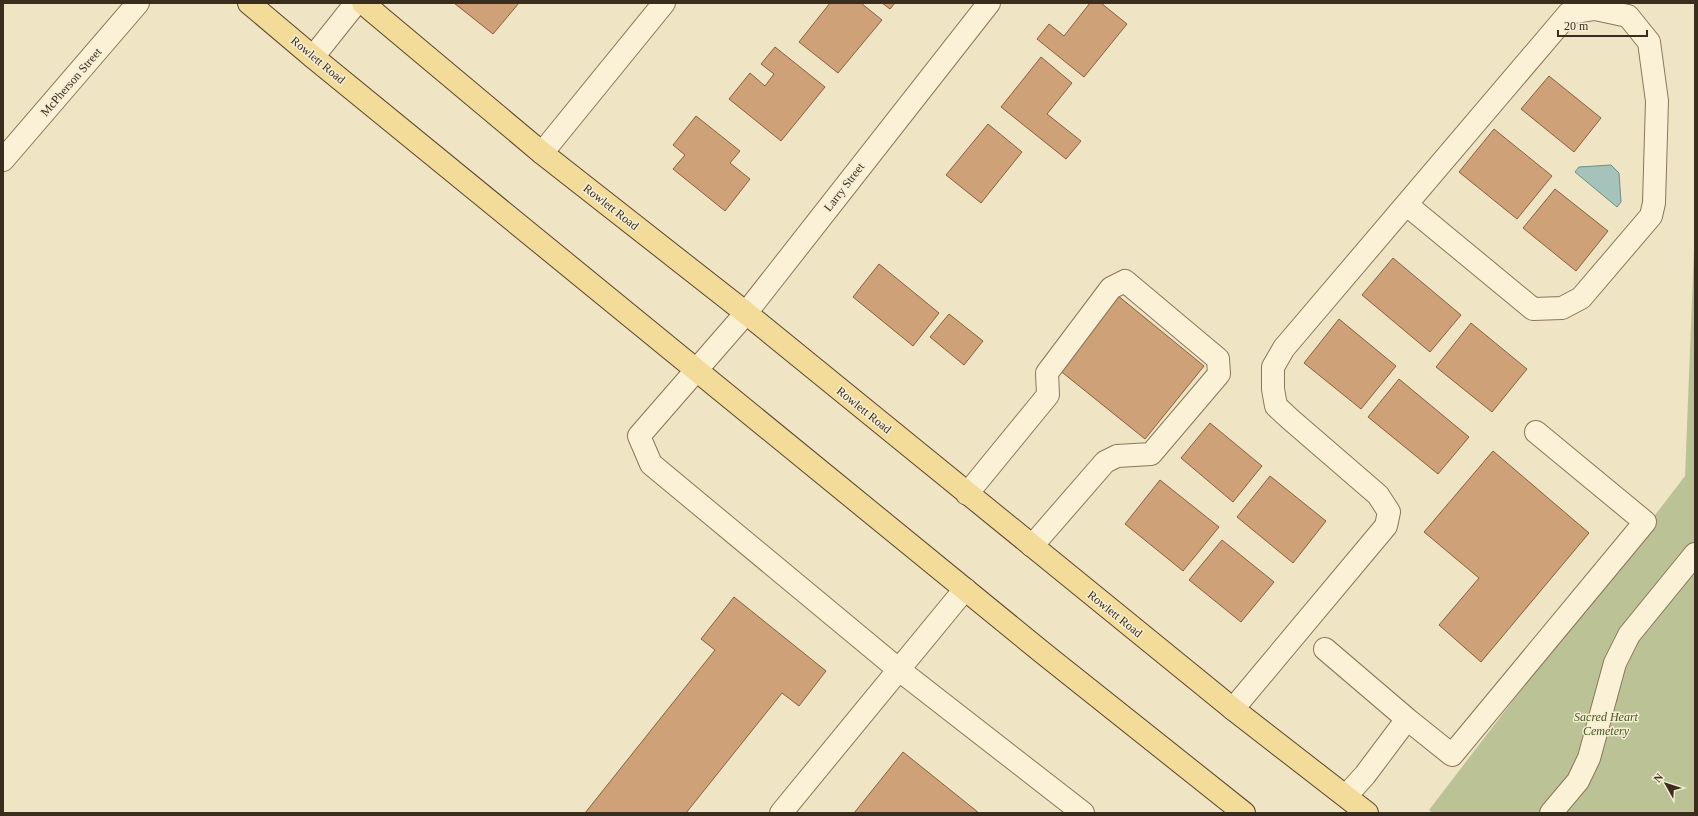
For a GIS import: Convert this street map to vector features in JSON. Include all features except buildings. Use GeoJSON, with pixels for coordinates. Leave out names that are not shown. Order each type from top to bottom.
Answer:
{"type":"FeatureCollection","features":[{"type":"Feature","properties":{"kind":"main road","name":"Rowlett Road"},"geometry":{"type":"LineString","coordinates":[[249,3],[313,57],[965,589],[1244,813]]}},
{"type":"Feature","properties":{"kind":"main road","name":"Rowlett Road"},"geometry":{"type":"LineString","coordinates":[[364,3],[542,153],[746,313],[1233,709],[1367,813]]}},
{"type":"Feature","properties":{"kind":"street","name":"McPherson Street"},"geometry":{"type":"LineString","coordinates":[[3,160],[138,3]]}},
{"type":"Feature","properties":{"kind":"street"},"geometry":{"type":"LineString","coordinates":[[313,57],[356,3]]}},
{"type":"Feature","properties":{"kind":"street"},"geometry":{"type":"LineString","coordinates":[[542,153],[664,3]]}},
{"type":"Feature","properties":{"kind":"street","name":"Larry Street"},"geometry":{"type":"LineString","coordinates":[[898,669],[651,464],[639,436],[746,313],[989,3]]}},
{"type":"Feature","properties":{"kind":"street"},"geometry":{"type":"LineString","coordinates":[[1233,709],[1386,526],[1389,512],[1378,494],[1276,406],[1273,389],[1273,367],[1284,348],[1569,13],[1595,9],[1628,16],[1649,42],[1657,101],[1654,203],[1651,216],[1582,298],[1562,308],[1533,310],[1407,205]]}},
{"type":"Feature","properties":{"kind":"street"},"geometry":{"type":"LineString","coordinates":[[967,494],[1048,395],[1047,372],[1111,288],[1125,281],[1218,359],[1219,374],[1151,454],[1117,456],[1105,462],[1032,546]]}},
{"type":"Feature","properties":{"kind":"street"},"geometry":{"type":"LineString","coordinates":[[1325,649],[1407,719],[1452,754],[1645,522],[1536,432]]}},
{"type":"Feature","properties":{"kind":"street"},"geometry":{"type":"LineString","coordinates":[[1552,813],[1578,781],[1589,758],[1615,663],[1629,635],[1695,554]]}},
{"type":"Feature","properties":{"kind":"street"},"geometry":{"type":"LineString","coordinates":[[781,813],[965,589]]}},
{"type":"Feature","properties":{"kind":"street"},"geometry":{"type":"LineString","coordinates":[[898,669],[1083,813]]}},
{"type":"Feature","properties":{"kind":"street"},"geometry":{"type":"LineString","coordinates":[[1346,796],[1365,775],[1407,719]]}},
{"type":"Feature","properties":{"kind":"green space","name":"Sacred Heart Cemetery"},"geometry":{"type":"Polygon","coordinates":[[[1695,225],[1695,813],[1433,813],[1429,810],[1685,476],[1695,225]]]}},
{"type":"Feature","properties":{"kind":"water"},"geometry":{"type":"Polygon","coordinates":[[[1611,165],[1619,173],[1621,202],[1617,207],[1575,172],[1579,167],[1611,165]]]}}]}
